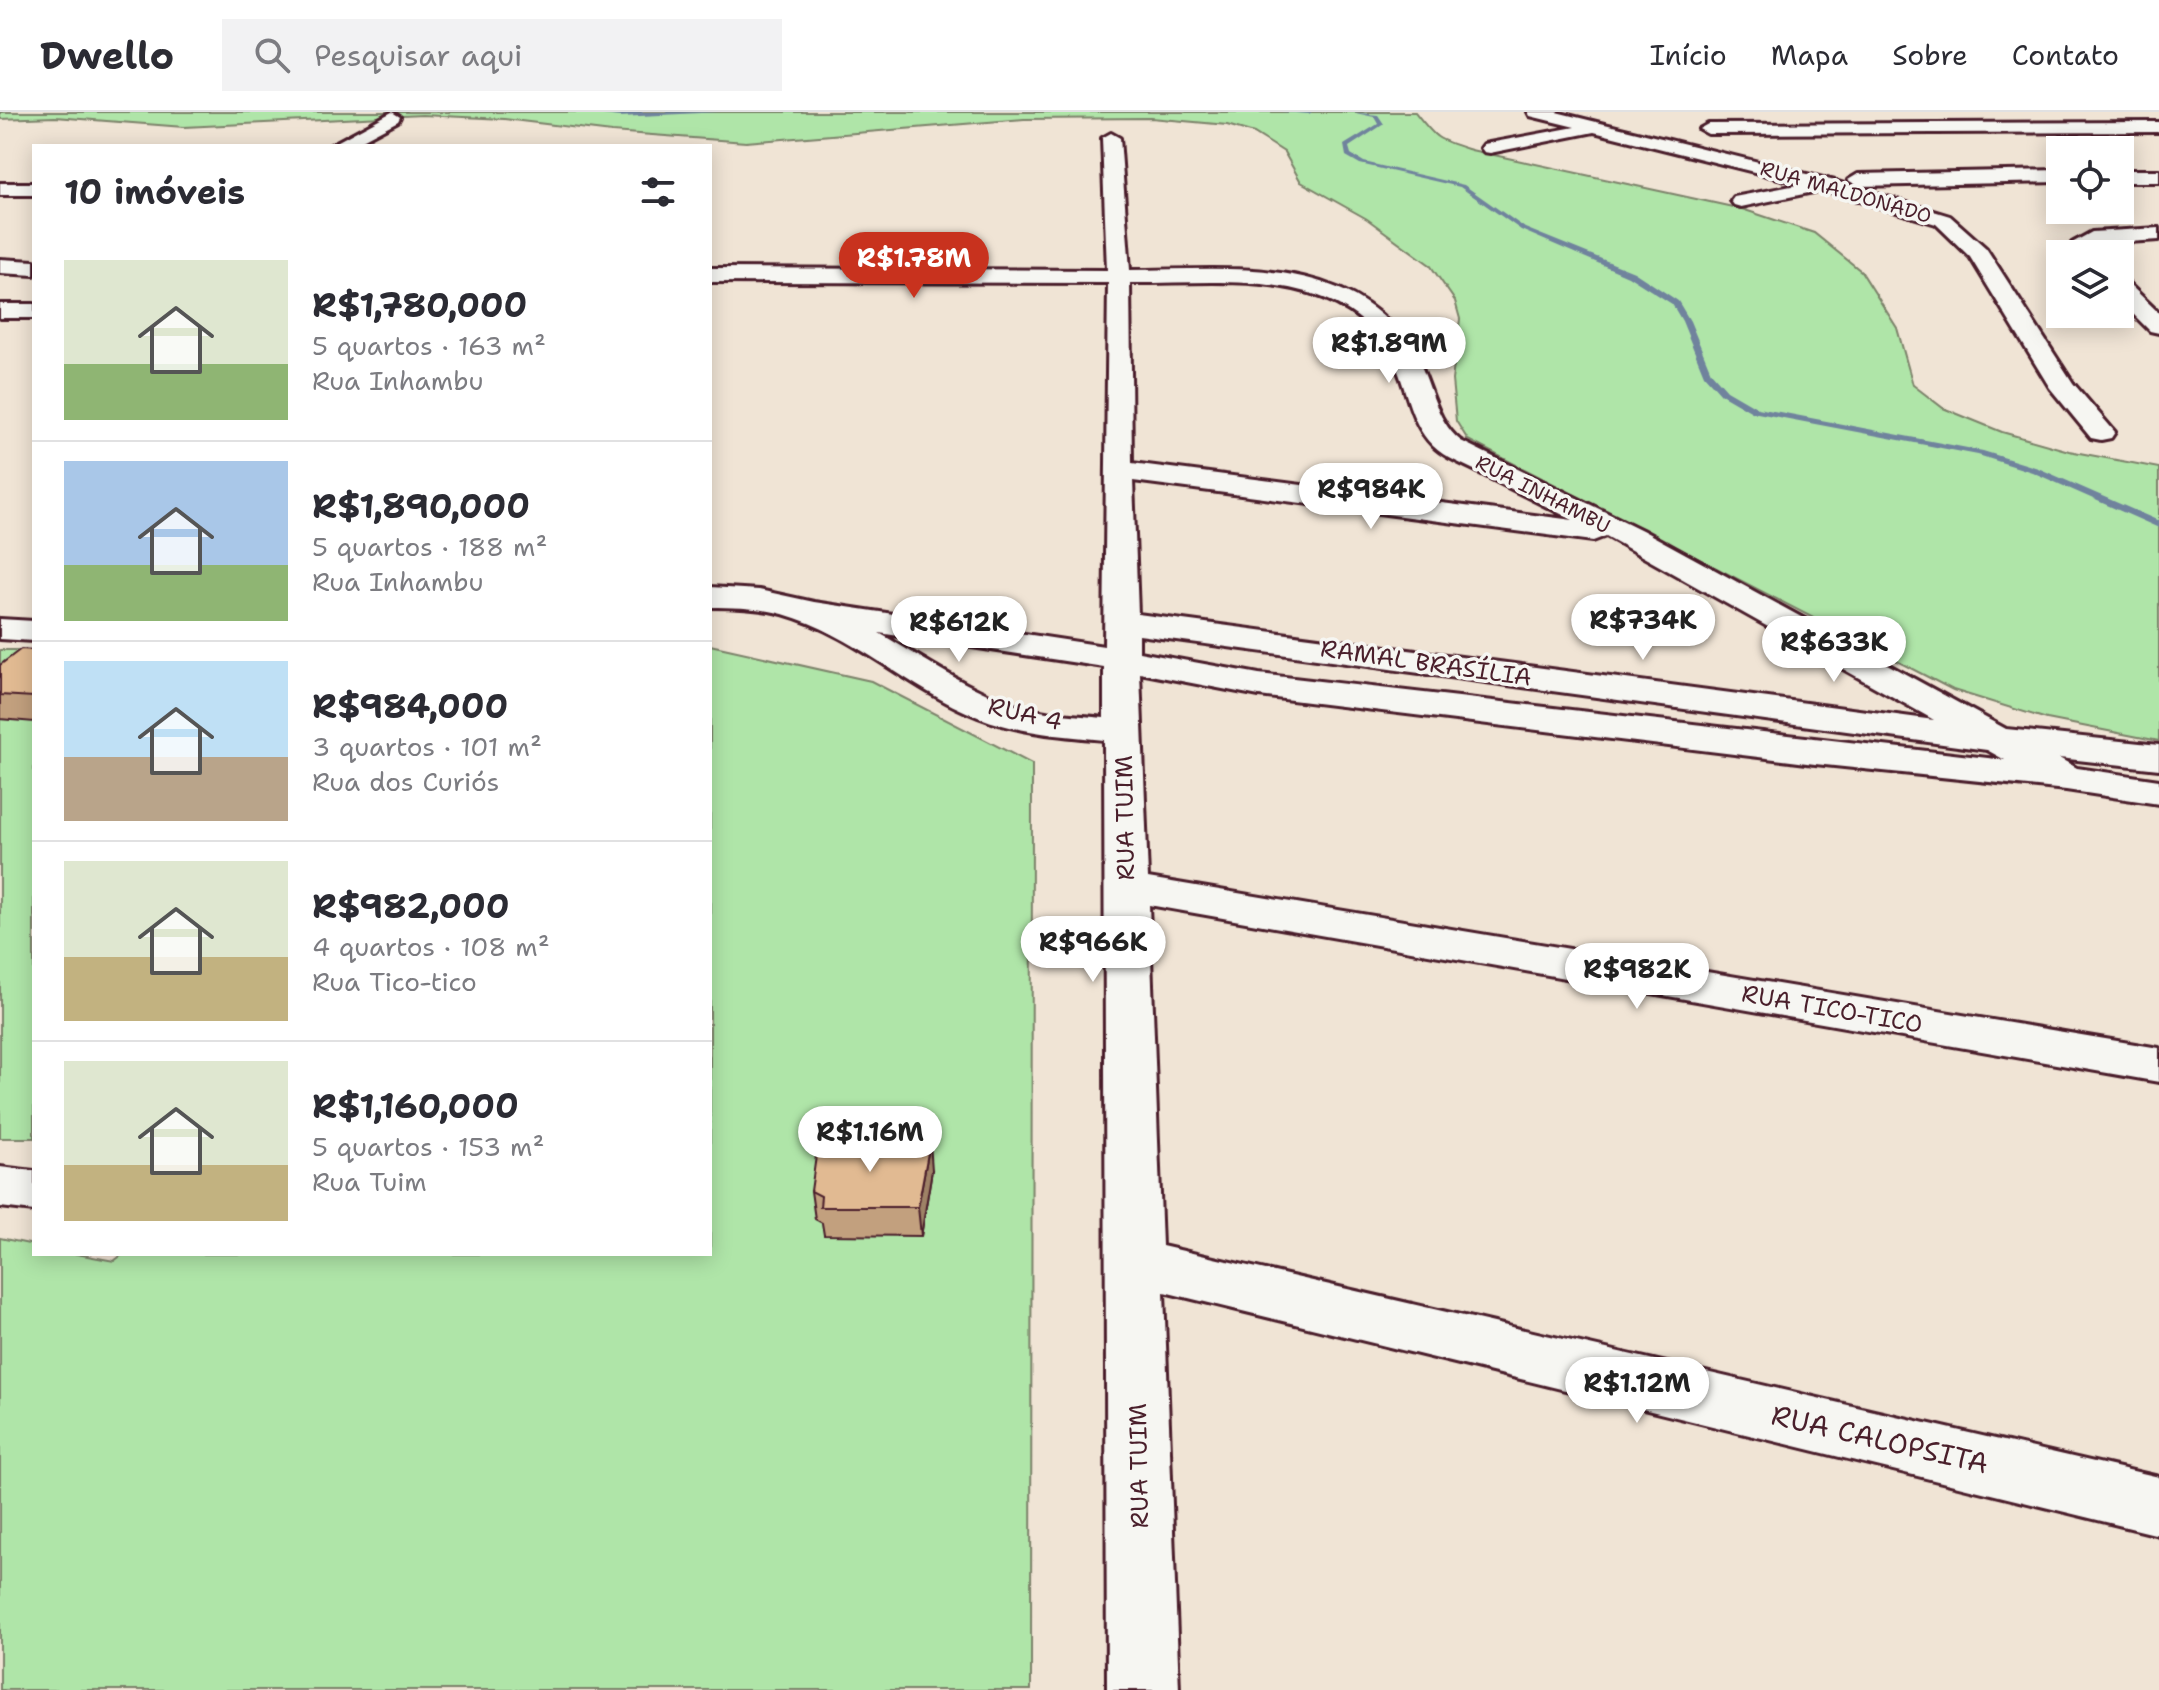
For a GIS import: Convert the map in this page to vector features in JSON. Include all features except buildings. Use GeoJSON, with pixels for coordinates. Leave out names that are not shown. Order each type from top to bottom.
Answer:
{"type":"FeatureCollection","features":[{"type":"Feature","properties":{"kind":"street","name":"RUA MALDONADO"},"geometry":{"type":"LineString","coordinates":[[1536,112],[1822,184],[1933,216],[1956,229],[1978,253],[2063,388],[2101,432]]}},
{"type":"Feature","properties":{"kind":"street"},"geometry":{"type":"LineString","coordinates":[[2111,112],[2154,129]]}},
{"type":"Feature","properties":{"kind":"street"},"geometry":{"type":"LineString","coordinates":[[342,144],[392,117]]}},
{"type":"Feature","properties":{"kind":"street"},"geometry":{"type":"LineString","coordinates":[[1752,166],[1703,125],[2154,129]]}},
{"type":"Feature","properties":{"kind":"street"},"geometry":{"type":"LineString","coordinates":[[1490,148],[1597,128]]}},
{"type":"Feature","properties":{"kind":"street","name":"RUA TUIM"},"geometry":{"type":"LineString","coordinates":[[1111,138],[1119,278],[1118,470],[1143,1690]]}},
{"type":"Feature","properties":{"kind":"street"},"geometry":{"type":"LineString","coordinates":[[1653,163],[1699,153]]}},
{"type":"Feature","properties":{"kind":"street"},"geometry":{"type":"LineString","coordinates":[[1741,201],[1822,184],[2046,176]]}},
{"type":"Feature","properties":{"kind":"street"},"geometry":{"type":"LineString","coordinates":[[2134,176],[2159,176]]}},
{"type":"Feature","properties":{"kind":"street"},"geometry":{"type":"LineString","coordinates":[[0,189],[32,189]]}},
{"type":"Feature","properties":{"kind":"street"},"geometry":{"type":"LineString","coordinates":[[2086,240],[2115,234],[2159,234]]}},
{"type":"Feature","properties":{"kind":"street"},"geometry":{"type":"LineString","coordinates":[[0,266],[32,268]]}},
{"type":"Feature","properties":{"kind":"street","name":"RUA INHAMBU"},"geometry":{"type":"LineString","coordinates":[[712,275],[1271,277],[1301,280],[1331,290],[1375,321],[1402,351],[1430,425],[1442,441],[1631,537],[2066,778]]}},
{"type":"Feature","properties":{"kind":"street"},"geometry":{"type":"LineString","coordinates":[[2134,302],[2159,326]]}},
{"type":"Feature","properties":{"kind":"street"},"geometry":{"type":"LineString","coordinates":[[0,311],[32,311]]}},
{"type":"Feature","properties":{"kind":"street"},"geometry":{"type":"LineString","coordinates":[[1118,470],[1631,537]]}},
{"type":"Feature","properties":{"kind":"street","name":"RUA 4"},"geometry":{"type":"LineString","coordinates":[[712,597],[744,599],[805,611],[964,697],[994,710],[1024,719],[1123,731]]}},
{"type":"Feature","properties":{"kind":"street"},"geometry":{"type":"LineString","coordinates":[[805,611],[1121,641]]}},
{"type":"Feature","properties":{"kind":"street"},"geometry":{"type":"LineString","coordinates":[[0,629],[32,631]]}},
{"type":"Feature","properties":{"kind":"street","name":"RAMAL BRASÍLIA"},"geometry":{"type":"LineString","coordinates":[[1121,641],[2159,757]]}},
{"type":"Feature","properties":{"kind":"street","name":"RAMAL BRASÍLIA"},"geometry":{"type":"LineString","coordinates":[[1121,641],[1259,685],[1815,752],[2066,778],[2159,792]]}},
{"type":"Feature","properties":{"kind":"street","name":"RUA TICO-TICO"},"geometry":{"type":"LineString","coordinates":[[1127,888],[2159,1065]]}},
{"type":"Feature","properties":{"kind":"street"},"geometry":{"type":"LineString","coordinates":[[0,1187],[32,1191]]}},
{"type":"Feature","properties":{"kind":"street","name":"RUA CALOPSITA"},"geometry":{"type":"LineString","coordinates":[[1134,1262],[2159,1506]]}},
{"type":"Feature","properties":{"kind":"green space"},"geometry":{"type":"Polygon","coordinates":[[[0,112],[1415,112],[1438,137],[1471,150],[1742,209],[1814,233],[1861,271],[1897,328],[1913,385],[1943,408],[2002,432],[2069,451],[2159,468],[2159,741],[2047,719],[1953,690],[1468,440],[1456,421],[1452,380],[1460,319],[1455,301],[1430,265],[1367,219],[1301,182],[1284,152],[1254,133],[1227,125],[1151,118],[1024,119],[746,142],[612,132],[504,119],[422,115],[184,127],[55,117],[0,119],[0,112]]]}},
{"type":"Feature","properties":{"kind":"green space"},"geometry":{"type":"Polygon","coordinates":[[[712,645],[871,681],[1032,764],[1031,1690],[0,1690],[0,1238],[32,1245],[32,1256],[88,1256],[114,1261],[120,1256],[712,1256],[712,645]]]}},
{"type":"Feature","properties":{"kind":"green space"},"geometry":{"type":"Polygon","coordinates":[[[0,650],[32,650],[32,1138],[0,1138],[0,650]]]}},
{"type":"Feature","properties":{"kind":"waterway"},"geometry":{"type":"LineString","coordinates":[[578,112],[620,115],[718,112]]}},
{"type":"Feature","properties":{"kind":"waterway"},"geometry":{"type":"LineString","coordinates":[[1284,112],[1309,112]]}},
{"type":"Feature","properties":{"kind":"waterway"},"geometry":{"type":"LineString","coordinates":[[1354,112],[1376,116],[1381,124],[1346,146],[1348,155],[1362,163],[1462,186],[1523,229],[1631,274],[1675,303],[1686,321],[1707,373],[1724,392],[1755,410],[1980,453],[2035,470],[2159,525]]}}]}
